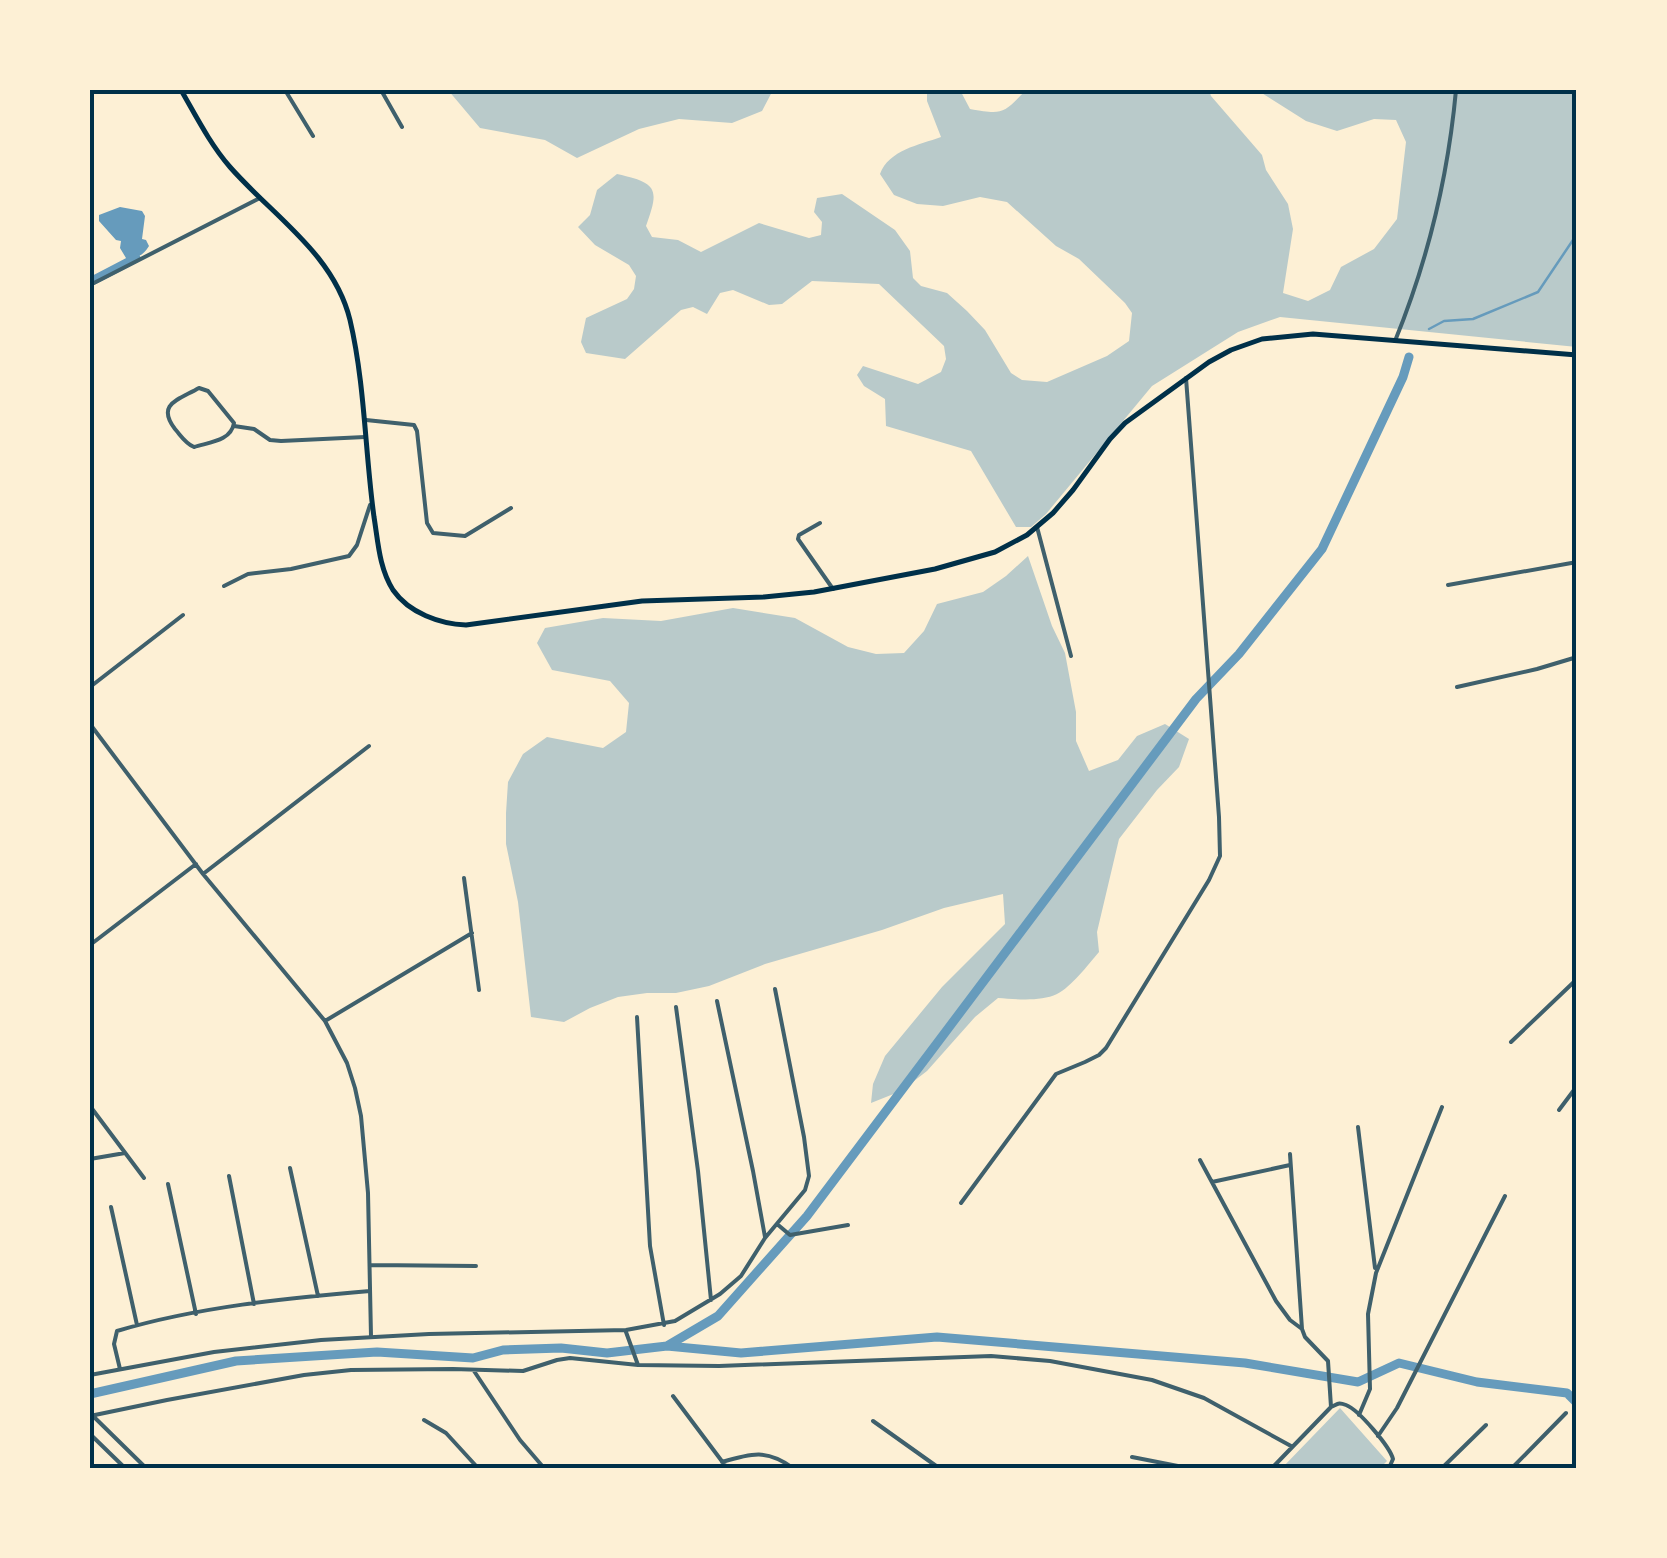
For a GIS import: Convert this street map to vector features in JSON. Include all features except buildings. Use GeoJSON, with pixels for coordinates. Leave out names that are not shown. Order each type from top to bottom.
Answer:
{"type":"FeatureCollection","features":[{"type":"Feature","properties":{"kind":"main road"},"geometry":{"type":"LineString","coordinates":[[185,91],[226,162],[320,258],[336,282],[354,341],[382,564],[392,587],[409,606],[443,623],[466,625],[642,602],[777,596],[833,589],[978,558],[1037,528],[1073,490],[1110,439],[1186,378],[1231,350],[1275,336],[1313,334],[1577,355]]}},
{"type":"Feature","properties":{"kind":"street"},"geometry":{"type":"LineString","coordinates":[[284,90],[312,136]]}},
{"type":"Feature","properties":{"kind":"street"},"geometry":{"type":"LineString","coordinates":[[381,90],[402,127]]}},
{"type":"Feature","properties":{"kind":"street"},"geometry":{"type":"LineString","coordinates":[[1394,341],[1439,208],[1456,90]]}},
{"type":"Feature","properties":{"kind":"street"},"geometry":{"type":"LineString","coordinates":[[90,285],[260,198]]}},
{"type":"Feature","properties":{"kind":"street"},"geometry":{"type":"LineString","coordinates":[[960,1202],[1056,1074],[1099,1056],[1106,1048],[1210,880],[1220,856],[1186,378]]}},
{"type":"Feature","properties":{"kind":"street"},"geometry":{"type":"LineString","coordinates":[[203,388],[234,422],[233,426],[227,436],[194,447],[186,444],[166,412],[170,404],[203,388]]}},
{"type":"Feature","properties":{"kind":"street"},"geometry":{"type":"LineString","coordinates":[[363,419],[414,425],[427,524],[433,533],[465,536],[511,508]]}},
{"type":"Feature","properties":{"kind":"street"},"geometry":{"type":"LineString","coordinates":[[233,426],[254,428],[270,440],[281,442],[365,437]]}},
{"type":"Feature","properties":{"kind":"street"},"geometry":{"type":"LineString","coordinates":[[224,586],[248,574],[348,556],[357,544],[372,500]]}},
{"type":"Feature","properties":{"kind":"street"},"geometry":{"type":"LineString","coordinates":[[820,522],[799,535],[800,542],[833,589]]}},
{"type":"Feature","properties":{"kind":"street"},"geometry":{"type":"LineString","coordinates":[[1037,528],[1071,656]]}},
{"type":"Feature","properties":{"kind":"street"},"geometry":{"type":"LineString","coordinates":[[1448,585],[1577,562]]}},
{"type":"Feature","properties":{"kind":"street"},"geometry":{"type":"LineString","coordinates":[[90,688],[183,614]]}},
{"type":"Feature","properties":{"kind":"street"},"geometry":{"type":"LineString","coordinates":[[1456,687],[1577,657]]}},
{"type":"Feature","properties":{"kind":"street"},"geometry":{"type":"LineString","coordinates":[[90,724],[203,874],[325,1021],[346,1063],[361,1116],[368,1193],[372,1336]]}},
{"type":"Feature","properties":{"kind":"street"},"geometry":{"type":"LineString","coordinates":[[90,740],[98,734]]}},
{"type":"Feature","properties":{"kind":"street"},"geometry":{"type":"LineString","coordinates":[[203,874],[369,746]]}},
{"type":"Feature","properties":{"kind":"street"},"geometry":{"type":"LineString","coordinates":[[90,945],[196,864]]}},
{"type":"Feature","properties":{"kind":"street"},"geometry":{"type":"LineString","coordinates":[[464,878],[478,990]]}},
{"type":"Feature","properties":{"kind":"street"},"geometry":{"type":"LineString","coordinates":[[325,1021],[472,933]]}},
{"type":"Feature","properties":{"kind":"street"},"geometry":{"type":"LineString","coordinates":[[1511,1042],[1577,979]]}},
{"type":"Feature","properties":{"kind":"street"},"geometry":{"type":"LineString","coordinates":[[90,1375],[262,1346],[372,1336],[626,1330],[664,1324],[692,1312],[740,1276],[806,1190],[809,1176],[804,1137],[775,989]]}},
{"type":"Feature","properties":{"kind":"street"},"geometry":{"type":"LineString","coordinates":[[717,1001],[764,1241]]}},
{"type":"Feature","properties":{"kind":"street"},"geometry":{"type":"LineString","coordinates":[[676,1006],[711,1300]]}},
{"type":"Feature","properties":{"kind":"street"},"geometry":{"type":"LineString","coordinates":[[637,1018],[650,1246],[664,1324]]}},
{"type":"Feature","properties":{"kind":"street"},"geometry":{"type":"LineString","coordinates":[[1559,1110],[1577,1086]]}},
{"type":"Feature","properties":{"kind":"street"},"geometry":{"type":"LineString","coordinates":[[90,1106],[144,1178]]}},
{"type":"Feature","properties":{"kind":"street"},"geometry":{"type":"LineString","coordinates":[[1359,1415],[1370,1390],[1368,1314],[1376,1272],[1442,1107]]}},
{"type":"Feature","properties":{"kind":"street"},"geometry":{"type":"LineString","coordinates":[[1358,1127],[1376,1272]]}},
{"type":"Feature","properties":{"kind":"street"},"geometry":{"type":"LineString","coordinates":[[90,1159],[126,1153]]}},
{"type":"Feature","properties":{"kind":"street"},"geometry":{"type":"LineString","coordinates":[[1290,1154],[1302,1329],[1305,1338],[1326,1357],[1331,1407]]}},
{"type":"Feature","properties":{"kind":"street"},"geometry":{"type":"LineString","coordinates":[[1200,1160],[1276,1302],[1302,1329]]}},
{"type":"Feature","properties":{"kind":"street"},"geometry":{"type":"LineString","coordinates":[[1212,1182],[1290,1165]]}},
{"type":"Feature","properties":{"kind":"street"},"geometry":{"type":"LineString","coordinates":[[290,1168],[318,1296]]}},
{"type":"Feature","properties":{"kind":"street"},"geometry":{"type":"LineString","coordinates":[[229,1176],[254,1304]]}},
{"type":"Feature","properties":{"kind":"street"},"geometry":{"type":"LineString","coordinates":[[168,1184],[196,1314]]}},
{"type":"Feature","properties":{"kind":"street"},"geometry":{"type":"LineString","coordinates":[[1378,1436],[1398,1408],[1504,1196]]}},
{"type":"Feature","properties":{"kind":"street"},"geometry":{"type":"LineString","coordinates":[[111,1207],[137,1325]]}},
{"type":"Feature","properties":{"kind":"street"},"geometry":{"type":"LineString","coordinates":[[777,1224],[784,1232],[794,1234],[848,1225]]}},
{"type":"Feature","properties":{"kind":"street"},"geometry":{"type":"LineString","coordinates":[[369,1265],[476,1266]]}},
{"type":"Feature","properties":{"kind":"street"},"geometry":{"type":"LineString","coordinates":[[120,1369],[114,1336],[137,1325],[254,1304],[370,1291]]}},
{"type":"Feature","properties":{"kind":"street"},"geometry":{"type":"LineString","coordinates":[[626,1330],[638,1365]]}},
{"type":"Feature","properties":{"kind":"street"},"geometry":{"type":"LineString","coordinates":[[92,1416],[304,1375],[351,1370],[523,1371],[570,1358],[638,1365],[807,1364],[968,1356],[1050,1361],[1152,1380],[1204,1398],[1291,1446]]}},
{"type":"Feature","properties":{"kind":"street"},"geometry":{"type":"LineString","coordinates":[[473,1370],[520,1440],[544,1468]]}},
{"type":"Feature","properties":{"kind":"street"},"geometry":{"type":"LineString","coordinates":[[673,1396],[727,1468]]}},
{"type":"Feature","properties":{"kind":"street"},"geometry":{"type":"LineString","coordinates":[[1272,1468],[1331,1407],[1339,1404],[1359,1415],[1393,1454],[1388,1468]]}},
{"type":"Feature","properties":{"kind":"street"},"geometry":{"type":"LineString","coordinates":[[1512,1468],[1566,1413]]}},
{"type":"Feature","properties":{"kind":"street"},"geometry":{"type":"LineString","coordinates":[[92,1416],[146,1468]]}},
{"type":"Feature","properties":{"kind":"street"},"geometry":{"type":"LineString","coordinates":[[424,1420],[446,1432],[478,1468]]}},
{"type":"Feature","properties":{"kind":"street"},"geometry":{"type":"LineString","coordinates":[[873,1421],[939,1468]]}},
{"type":"Feature","properties":{"kind":"street"},"geometry":{"type":"LineString","coordinates":[[1442,1468],[1486,1425]]}},
{"type":"Feature","properties":{"kind":"street"},"geometry":{"type":"LineString","coordinates":[[90,1434],[125,1468]]}},
{"type":"Feature","properties":{"kind":"street"},"geometry":{"type":"LineString","coordinates":[[722,1462],[765,1454],[793,1468]]}},
{"type":"Feature","properties":{"kind":"street"},"geometry":{"type":"LineString","coordinates":[[1132,1457],[1188,1468]]}},
{"type":"Feature","properties":{"kind":"shaded area"},"geometry":{"type":"Polygon","coordinates":[[[448,90],[773,90],[762,111],[732,123],[679,119],[639,129],[577,158],[545,140],[480,128],[448,90]]]}},
{"type":"Feature","properties":{"kind":"shaded area"},"geometry":{"type":"Polygon","coordinates":[[[927,90],[960,90],[970,109],[996,112],[1007,108],[1026,90],[1209,90],[1262,155],[1266,170],[1288,204],[1293,229],[1283,293],[1308,301],[1330,290],[1341,267],[1374,249],[1397,219],[1406,142],[1396,120],[1374,119],[1337,131],[1306,121],[1257,90],[1577,90],[1577,347],[1280,317],[1238,332],[1152,386],[1031,527],[1016,527],[971,451],[886,426],[885,399],[864,386],[857,375],[863,366],[918,384],[941,372],[946,359],[944,346],[879,284],[812,281],[782,304],[769,305],[733,290],[720,293],[707,314],[693,307],[681,310],[625,359],[586,353],[581,342],[586,318],[627,299],[634,289],[636,276],[629,265],[595,245],[578,227],[590,215],[597,190],[617,174],[652,189],[653,203],[646,226],[652,237],[678,240],[701,252],[759,223],[809,238],[821,235],[822,222],[814,212],[817,198],[842,194],[895,230],[910,251],[913,278],[921,286],[947,293],[967,311],[985,330],[1011,373],[1022,380],[1047,382],[1107,356],[1129,341],[1132,313],[1125,303],[1079,259],[1056,246],[1007,202],[980,197],[943,206],[917,204],[894,195],[880,174],[884,166],[906,150],[941,137],[927,101],[927,90]]]}},
{"type":"Feature","properties":{"kind":"shaded area"},"geometry":{"type":"Polygon","coordinates":[[[1028,556],[1065,653],[1076,712],[1076,741],[1089,771],[1118,760],[1137,736],[1165,724],[1189,739],[1179,767],[1119,839],[1097,932],[1099,952],[1068,986],[1043,998],[998,998],[975,1017],[927,1071],[901,1091],[871,1103],[873,1084],[885,1056],[942,987],[1005,924],[1003,894],[944,908],[765,964],[709,986],[618,997],[564,1022],[531,1017],[518,902],[506,844],[508,782],[523,754],[547,737],[603,748],[626,732],[629,703],[610,681],[552,670],[537,643],[545,628],[603,618],[661,621],[733,608],[795,618],[848,647],[876,654],[904,653],[924,631],[937,604],[983,592],[1028,556]]]}},
{"type":"Feature","properties":{"kind":"shaded area"},"geometry":{"type":"Polygon","coordinates":[[[1340,1408],[1387,1461],[1380,1468],[1282,1468],[1340,1408]]]}},
{"type":"Feature","properties":{"kind":"water"},"geometry":{"type":"Polygon","coordinates":[[[120,207],[142,211],[145,216],[142,239],[149,246],[137,257],[126,258],[121,241],[99,221],[99,215],[120,207]]]}},
{"type":"Feature","properties":{"kind":"waterway"},"geometry":{"type":"LineString","coordinates":[[1429,329],[1444,321],[1473,319],[1538,292],[1577,234]]}},
{"type":"Feature","properties":{"kind":"waterway"},"geometry":{"type":"LineString","coordinates":[[90,282],[136,258]]}},
{"type":"Feature","properties":{"kind":"waterway"},"geometry":{"type":"LineString","coordinates":[[667,1346],[718,1316],[807,1216],[1196,699],[1239,654],[1322,549],[1409,357]]}},
{"type":"Feature","properties":{"kind":"waterway"},"geometry":{"type":"LineString","coordinates":[[90,1394],[236,1361],[377,1352],[473,1358],[503,1350],[561,1348],[607,1353],[667,1346],[741,1353],[937,1337],[1245,1363],[1358,1382],[1399,1363],[1477,1382],[1567,1393],[1577,1403]]}}]}
